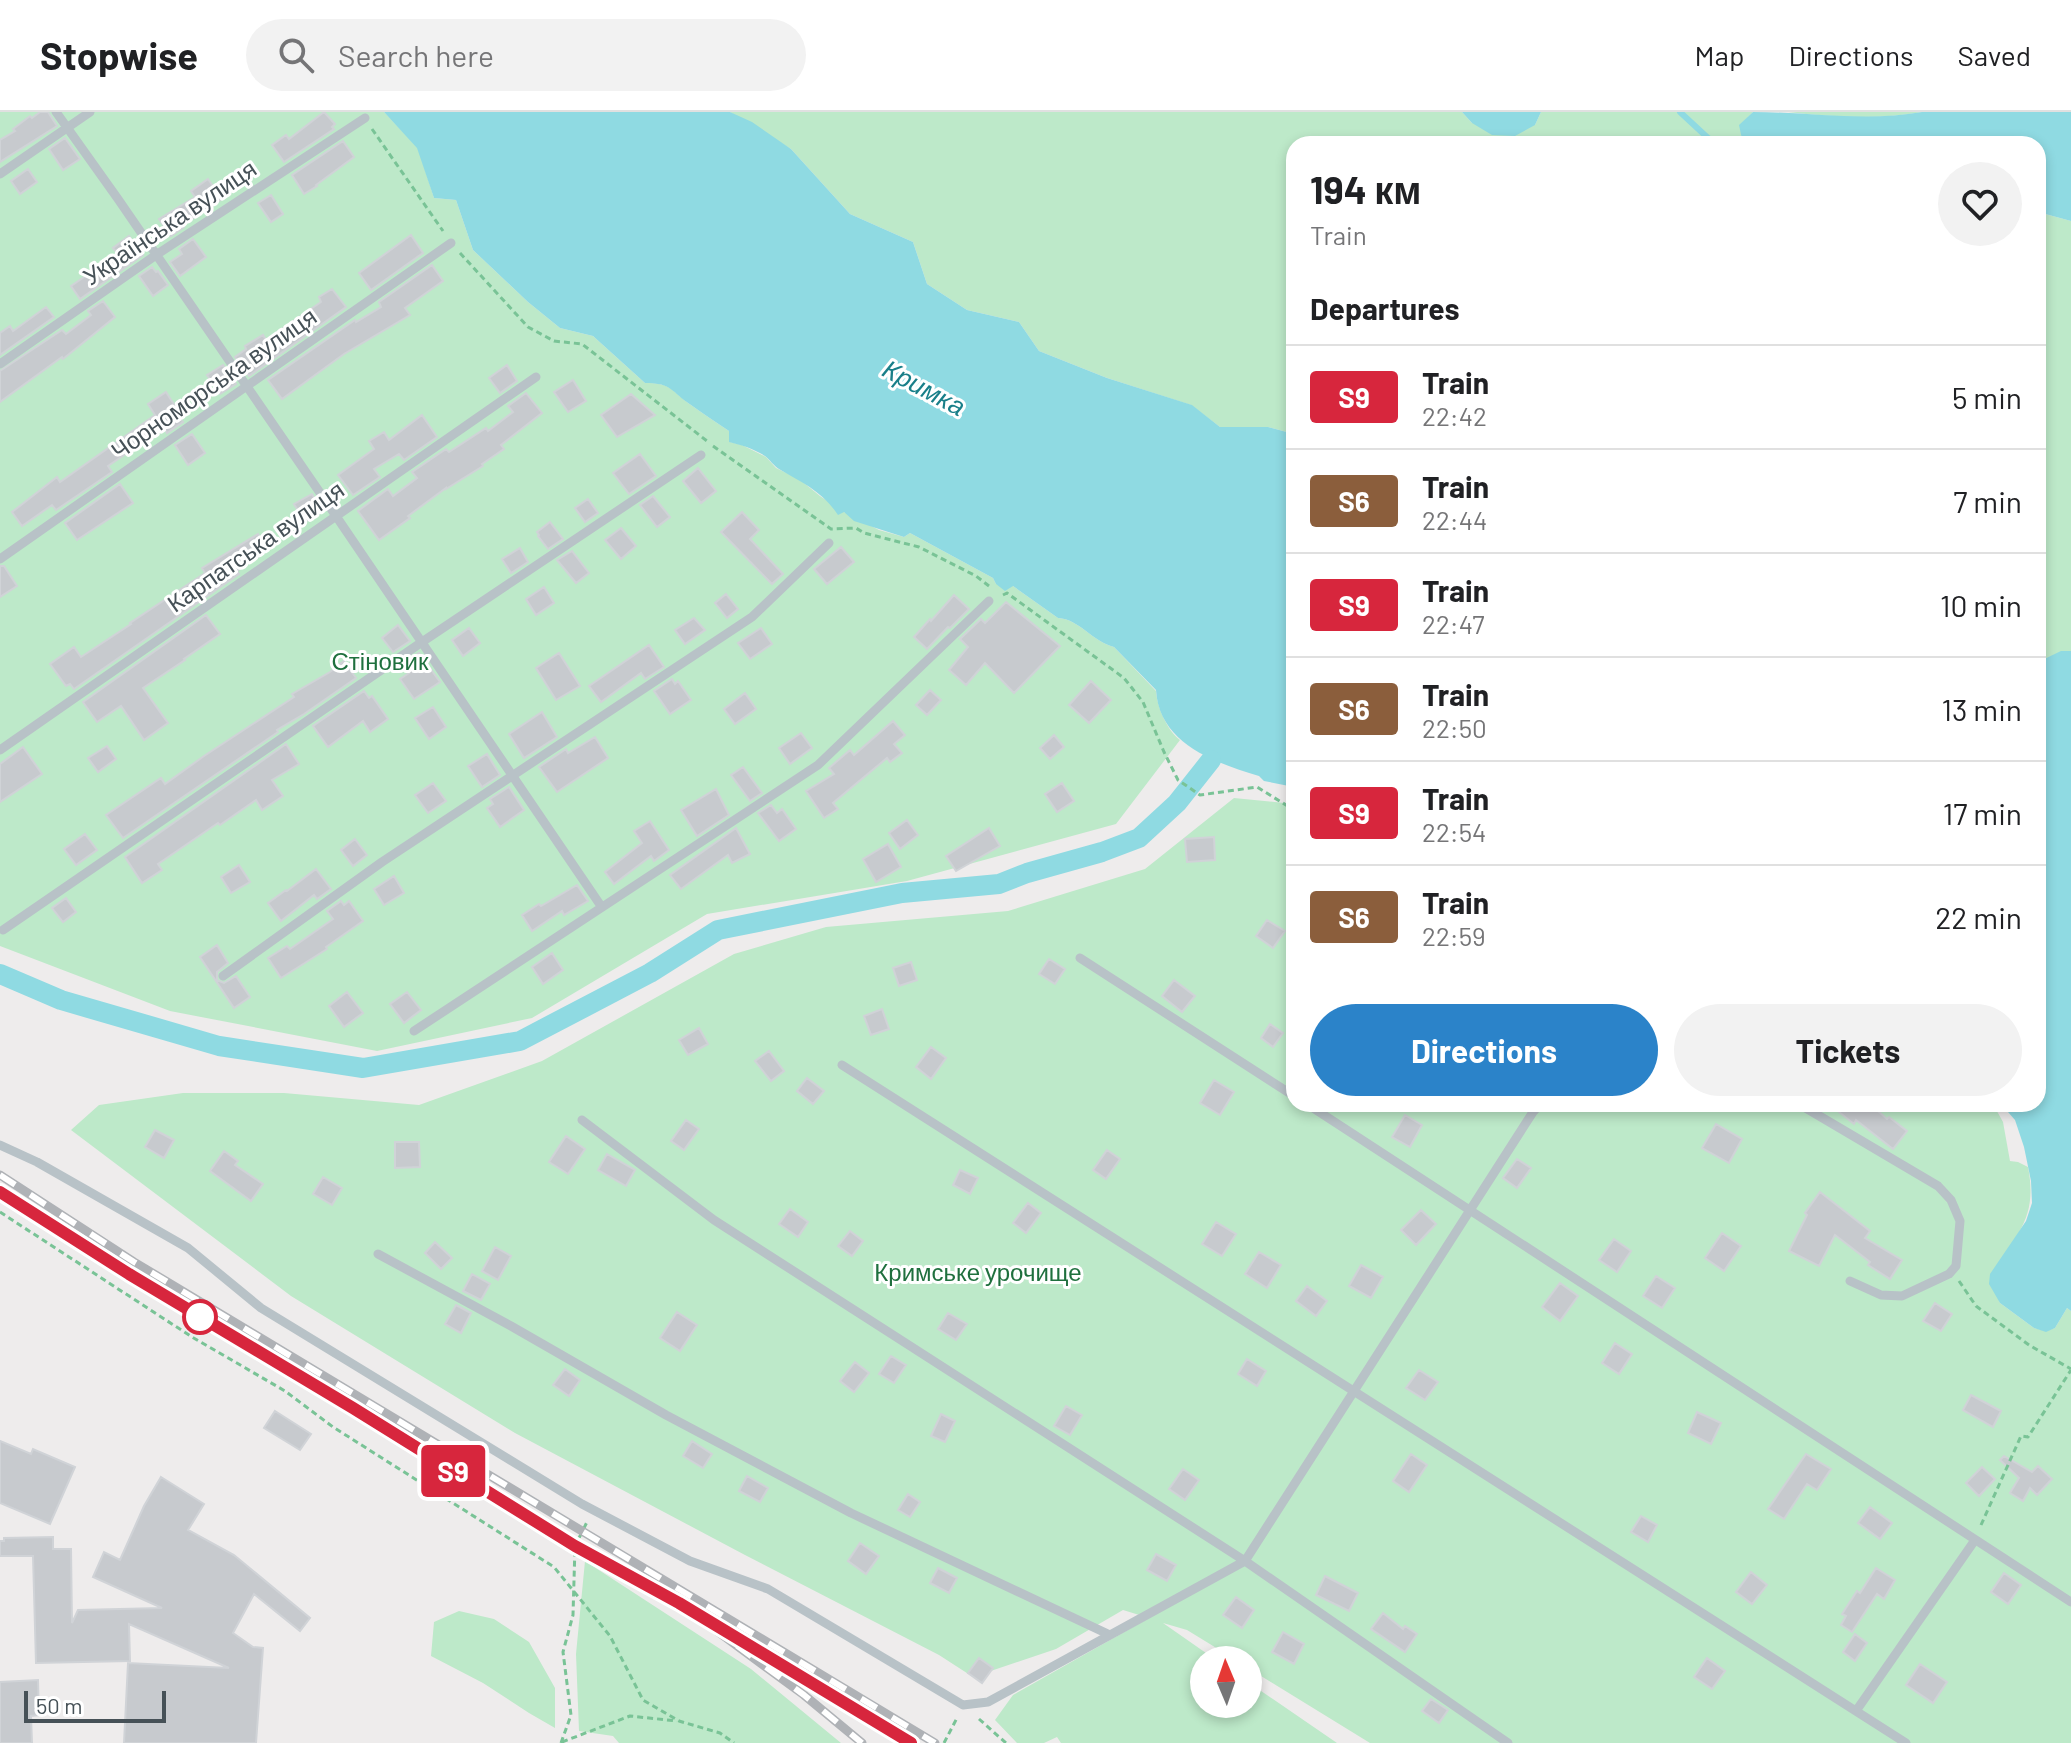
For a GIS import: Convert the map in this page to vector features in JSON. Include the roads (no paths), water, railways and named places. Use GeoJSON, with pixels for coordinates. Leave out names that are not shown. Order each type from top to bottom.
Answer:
{"type":"FeatureCollection","features":[{"type":"Feature","properties":{"kind":"lane"},"geometry":{"type":"LineString","coordinates":[[56,112],[601,906]]}},
{"type":"Feature","properties":{"kind":"lane"},"geometry":{"type":"LineString","coordinates":[[0,174],[90,112]]}},
{"type":"Feature","properties":{"kind":"lane","name":"Українська вулиця"},"geometry":{"type":"LineString","coordinates":[[0,364],[156,255],[365,118]]}},
{"type":"Feature","properties":{"kind":"lane","name":"Чорноморська вулиця"},"geometry":{"type":"LineString","coordinates":[[0,559],[451,243]]}},
{"type":"Feature","properties":{"kind":"lane","name":"Карпатська вулиця"},"geometry":{"type":"LineString","coordinates":[[0,750],[536,377]]}},
{"type":"Feature","properties":{"kind":"lane"},"geometry":{"type":"LineString","coordinates":[[3,930],[701,455]]}},
{"type":"Feature","properties":{"kind":"lane"},"geometry":{"type":"LineString","coordinates":[[223,976],[382,862],[752,617],[829,543]]}},
{"type":"Feature","properties":{"kind":"lane"},"geometry":{"type":"LineString","coordinates":[[414,1031],[818,765],[989,601]]}},
{"type":"Feature","properties":{"kind":"lane"},"geometry":{"type":"LineString","coordinates":[[1080,958],[1286,1091]]}},
{"type":"Feature","properties":{"kind":"lane"},"geometry":{"type":"LineString","coordinates":[[842,1065],[1906,1743]]}},
{"type":"Feature","properties":{"kind":"lane"},"geometry":{"type":"LineString","coordinates":[[1319,1112],[2071,1602]]}},
{"type":"Feature","properties":{"kind":"lane"},"geometry":{"type":"LineString","coordinates":[[0,1145],[37,1162],[188,1248],[261,1308],[591,1509],[690,1561],[768,1589],[963,1705],[988,1702],[1245,1561],[1533,1112]]}},
{"type":"Feature","properties":{"kind":"lane"},"geometry":{"type":"LineString","coordinates":[[1813,1112],[1938,1186],[1951,1200],[1960,1221],[1956,1266],[1949,1274],[1902,1296],[1881,1295],[1850,1281]]}},
{"type":"Feature","properties":{"kind":"lane"},"geometry":{"type":"LineString","coordinates":[[582,1120],[714,1220],[1245,1561],[1508,1743]]}},
{"type":"Feature","properties":{"kind":"lane"},"geometry":{"type":"LineString","coordinates":[[378,1254],[666,1415],[851,1513],[1110,1635]]}},
{"type":"Feature","properties":{"kind":"lane"},"geometry":{"type":"LineString","coordinates":[[1856,1711],[1975,1540]]}},
{"type":"Feature","properties":{"kind":"water","name":"Кримка"},"geometry":{"type":"Polygon","coordinates":[[[384,112],[730,112],[752,122],[791,149],[850,214],[913,242],[927,284],[967,310],[1019,322],[1039,351],[1107,378],[1192,405],[1220,427],[1268,427],[1286,432],[1286,785],[1264,781],[1259,776],[1225,765],[1179,738],[1167,724],[1156,690],[1114,647],[1073,622],[1058,618],[1013,586],[1005,591],[993,578],[910,533],[904,537],[854,521],[844,512],[838,515],[819,494],[777,468],[765,456],[729,442],[729,431],[671,389],[645,383],[593,336],[560,328],[473,250],[456,200],[434,198],[417,148],[384,112]]]}},
{"type":"Feature","properties":{"kind":"water"},"geometry":{"type":"Polygon","coordinates":[[[1462,112],[1541,112],[1535,125],[1515,136],[1492,135],[1472,123],[1462,112]]]}},
{"type":"Feature","properties":{"kind":"water"},"geometry":{"type":"Polygon","coordinates":[[[1753,112],[1859,116],[1922,112],[2071,112],[2071,221],[2046,214],[2046,136],[1741,136],[1739,125],[1753,112]]]}},
{"type":"Feature","properties":{"kind":"water"},"geometry":{"type":"Polygon","coordinates":[[[2061,651],[2071,651],[2071,1311],[2067,1308],[2055,1328],[2046,1332],[2034,1328],[2000,1303],[1989,1284],[1990,1274],[2026,1221],[2032,1203],[2024,1147],[2015,1120],[2008,1112],[2046,1112],[2046,658],[2061,651]]]}},
{"type":"Feature","properties":{"kind":"waterway"},"geometry":{"type":"LineString","coordinates":[[1680,112],[1706,136]]}},
{"type":"Feature","properties":{"kind":"waterway"},"geometry":{"type":"LineString","coordinates":[[0,974],[61,1000],[219,1046],[363,1068],[520,1041],[650,973],[718,930],[902,893],[999,884],[1139,838],[1177,803],[1211,760]]}},
{"type":"Feature","properties":{"kind":"railway"},"geometry":{"type":"LineString","coordinates":[[0,1175],[134,1262],[935,1743]]}},
{"type":"Feature","properties":{"kind":"railway"},"geometry":{"type":"LineString","coordinates":[[0,1192],[575,1546],[684,1606]]}},
{"type":"Feature","properties":{"kind":"railway"},"geometry":{"type":"LineString","coordinates":[[679,1603],[804,1695],[862,1743]]}},
{"type":"Feature","properties":{"kind":"railway"},"geometry":{"type":"LineString","coordinates":[[801,1677],[910,1743]]}},
{"type":"Feature","properties":{"kind":"train","name":"S9"},"geometry":{"type":"LineString","coordinates":[[0,1192],[575,1546],[679,1603],[911,1743]]}},
{"type":"Feature","properties":{"kind":"park label","name":"Стіновик"},"geometry":{"type":"Point","coordinates":[380,662]}},
{"type":"Feature","properties":{"kind":"park label","name":"Кримське урочище"},"geometry":{"type":"Point","coordinates":[978,1273]}}]}
